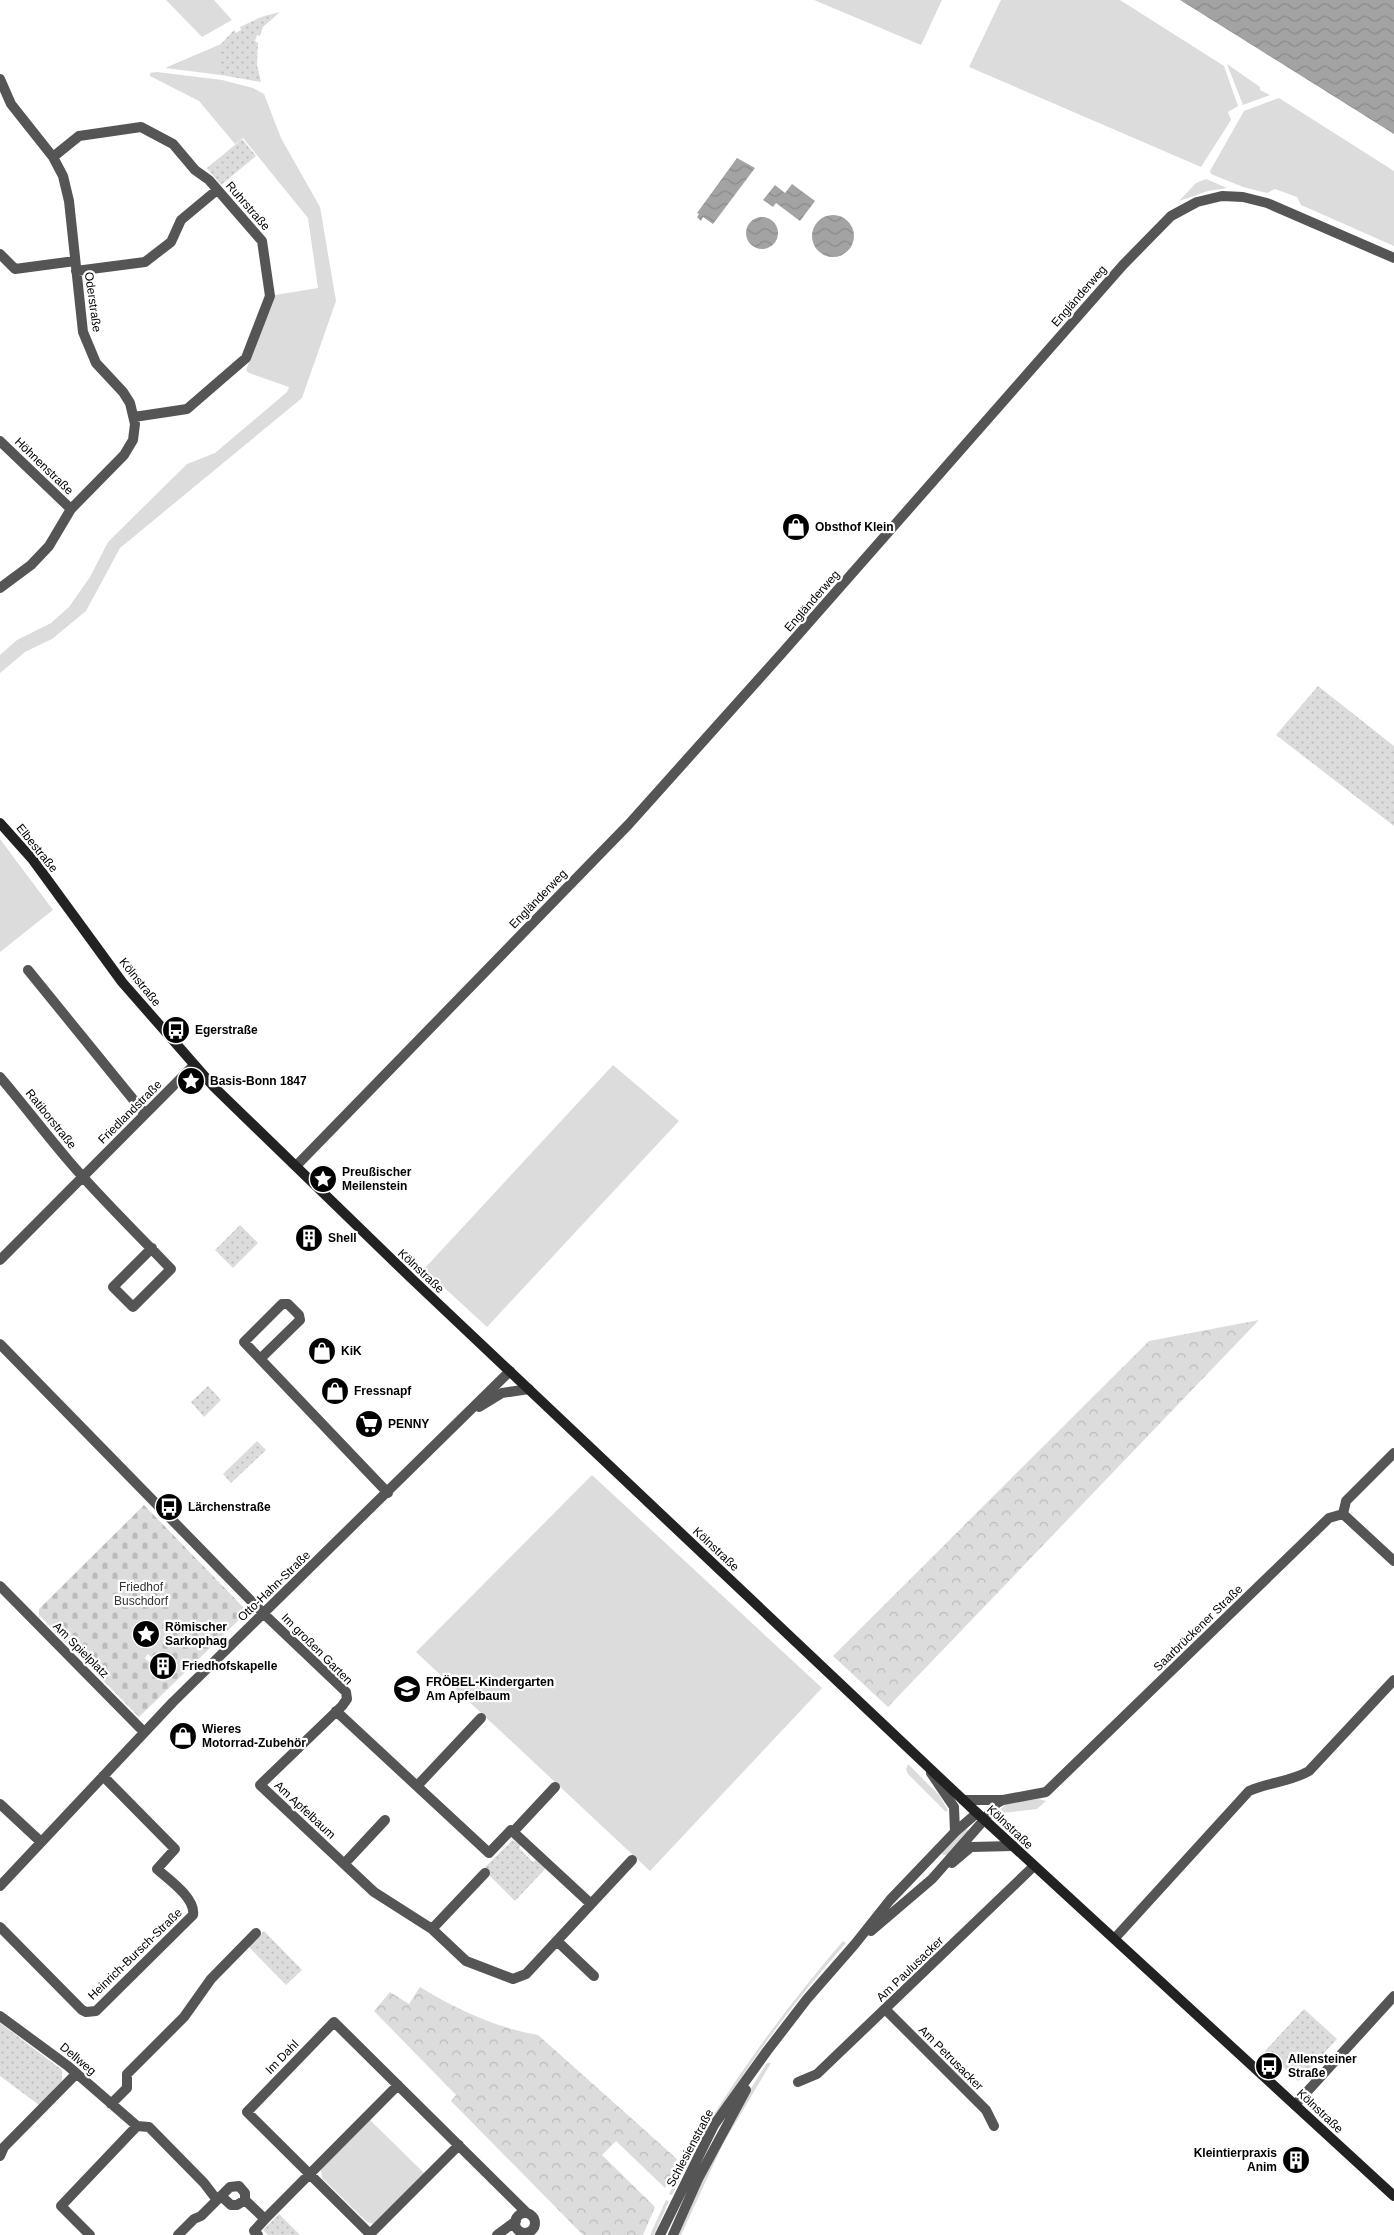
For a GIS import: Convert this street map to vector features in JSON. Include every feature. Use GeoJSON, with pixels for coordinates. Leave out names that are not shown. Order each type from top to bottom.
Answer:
{"type":"FeatureCollection","features":[{"type":"Feature","properties":{"kind":"main road","name":"Elbestraße"},"geometry":{"type":"LineString","coordinates":[[0,823],[34,860],[53,888]]}},
{"type":"Feature","properties":{"kind":"main road","name":"Kölnstraße"},"geometry":{"type":"LineString","coordinates":[[53,888],[122,982],[194,1065],[296,1166],[963,1800],[1394,2196]]}},
{"type":"Feature","properties":{"kind":"street","name":"Oderstraße"},"geometry":{"type":"LineString","coordinates":[[0,79],[3,94],[53,157],[63,176],[69,202],[83,332],[96,363],[123,392],[134,417],[133,440],[124,455],[71,509],[49,546],[38,558],[0,588]]}},
{"type":"Feature","properties":{"kind":"street","name":"Ruhrstraße"},"geometry":{"type":"LineString","coordinates":[[53,157],[79,136],[141,127],[173,144],[195,170],[209,180],[262,241],[270,296],[246,358],[187,409],[134,417]]}},
{"type":"Feature","properties":{"kind":"street"},"geometry":{"type":"LineString","coordinates":[[0,254],[15,269],[145,262],[171,242],[181,220],[217,190]]}},
{"type":"Feature","properties":{"kind":"street","name":"Engländerweg"},"geometry":{"type":"LineString","coordinates":[[296,1166],[629,824],[790,645],[1116,273],[1171,216],[1206,199],[1222,196],[1244,197],[1295,214],[1394,258]]}},
{"type":"Feature","properties":{"kind":"street","name":"Höhnenstraße"},"geometry":{"type":"LineString","coordinates":[[0,441],[71,509]]}},
{"type":"Feature","properties":{"kind":"street"},"geometry":{"type":"LineString","coordinates":[[28,970],[145,1114]]}},
{"type":"Feature","properties":{"kind":"street","name":"Friedlandstraße"},"geometry":{"type":"LineString","coordinates":[[0,1260],[194,1065]]}},
{"type":"Feature","properties":{"kind":"street","name":"Ratiborstraße"},"geometry":{"type":"LineString","coordinates":[[0,1077],[69,1162],[84,1176]]}},
{"type":"Feature","properties":{"kind":"street"},"geometry":{"type":"LineString","coordinates":[[84,1176],[152,1248],[171,1269],[132,1307],[113,1287],[152,1248]]}},
{"type":"Feature","properties":{"kind":"street"},"geometry":{"type":"LineString","coordinates":[[260,1359],[300,1320],[299,1315],[288,1304],[282,1304],[244,1342],[260,1359],[388,1493]]}},
{"type":"Feature","properties":{"kind":"street"},"geometry":{"type":"LineString","coordinates":[[0,1344],[264,1614]]}},
{"type":"Feature","properties":{"kind":"street","name":"Otto-Hahn-Straße"},"geometry":{"type":"LineString","coordinates":[[0,1886],[144,1732],[510,1371]]}},
{"type":"Feature","properties":{"kind":"street","name":"Otto-Hahn-Straße"},"geometry":{"type":"LineString","coordinates":[[465,1416],[502,1393],[529,1389]]}},
{"type":"Feature","properties":{"kind":"street"},"geometry":{"type":"LineString","coordinates":[[1394,1453],[1346,1501],[1343,1514],[1394,1561]]}},
{"type":"Feature","properties":{"kind":"street","name":"Saarbrückener Straße"},"geometry":{"type":"LineString","coordinates":[[963,1800],[1003,1800],[1046,1792],[1329,1518],[1343,1514]]}},
{"type":"Feature","properties":{"kind":"street","name":"Am Spielplatz"},"geometry":{"type":"LineString","coordinates":[[0,1586],[144,1732]]}},
{"type":"Feature","properties":{"kind":"street","name":"Im großen Garten"},"geometry":{"type":"LineString","coordinates":[[264,1614],[346,1692],[346,1699],[336,1711]]}},
{"type":"Feature","properties":{"kind":"street"},"geometry":{"type":"LineString","coordinates":[[1115,1938],[1249,1791],[1260,1786],[1296,1778],[1309,1771],[1394,1680]]}},
{"type":"Feature","properties":{"kind":"street"},"geometry":{"type":"LineString","coordinates":[[336,1711],[489,1853],[511,1830],[513,1832],[555,1787]]}},
{"type":"Feature","properties":{"kind":"street","name":"Am Apfelbaum"},"geometry":{"type":"LineString","coordinates":[[336,1711],[260,1785],[374,1892],[432,1929],[466,1961],[513,1979],[526,1974],[557,1942]]}},
{"type":"Feature","properties":{"kind":"street"},"geometry":{"type":"LineString","coordinates":[[417,1786],[481,1718]]}},
{"type":"Feature","properties":{"kind":"street"},"geometry":{"type":"LineString","coordinates":[[924,1762],[954,1807],[955,1832]]}},
{"type":"Feature","properties":{"kind":"street","name":"Heinrich-Bursch-Straße"},"geometry":{"type":"LineString","coordinates":[[0,1927],[82,2010],[91,2012],[103,2004],[193,1915],[194,1911],[190,1901],[157,1869],[175,1849],[103,1776]]}},
{"type":"Feature","properties":{"kind":"street"},"geometry":{"type":"LineString","coordinates":[[981,1816],[1003,1800]]}},
{"type":"Feature","properties":{"kind":"street"},"geometry":{"type":"LineString","coordinates":[[0,1804],[41,1842]]}},
{"type":"Feature","properties":{"kind":"street","name":"Schlesienstraße"},"geometry":{"type":"LineString","coordinates":[[660,2235],[714,2125],[806,1999],[855,1944],[890,1900],[955,1832],[981,1816]]}},
{"type":"Feature","properties":{"kind":"street","name":"Schlesienstraße"},"geometry":{"type":"LineString","coordinates":[[855,1944],[932,1880],[981,1816]]}},
{"type":"Feature","properties":{"kind":"street"},"geometry":{"type":"LineString","coordinates":[[344,1864],[385,1820]]}},
{"type":"Feature","properties":{"kind":"street"},"geometry":{"type":"LineString","coordinates":[[513,1832],[591,1904]]}},
{"type":"Feature","properties":{"kind":"street"},"geometry":{"type":"LineString","coordinates":[[932,1880],[972,1847],[1013,1846]]}},
{"type":"Feature","properties":{"kind":"street"},"geometry":{"type":"LineString","coordinates":[[594,1976],[557,1942],[632,1860]]}},
{"type":"Feature","properties":{"kind":"street","name":"Am Paulusacker"},"geometry":{"type":"LineString","coordinates":[[798,2082],[817,2074],[886,2010],[1034,1866]]}},
{"type":"Feature","properties":{"kind":"street"},"geometry":{"type":"LineString","coordinates":[[432,1929],[485,1873]]}},
{"type":"Feature","properties":{"kind":"street"},"geometry":{"type":"LineString","coordinates":[[111,2104],[127,2088],[127,2074],[184,2018],[211,1979],[256,1933]]}},
{"type":"Feature","properties":{"kind":"street"},"geometry":{"type":"LineString","coordinates":[[1295,2104],[1394,1996]]}},
{"type":"Feature","properties":{"kind":"street","name":"Am Petrusacker"},"geometry":{"type":"LineString","coordinates":[[886,2010],[986,2110],[994,2126]]}},
{"type":"Feature","properties":{"kind":"street","name":"Dellweg"},"geometry":{"type":"LineString","coordinates":[[0,2016],[76,2074],[136,2126],[149,2127],[219,2198]]}},
{"type":"Feature","properties":{"kind":"street","name":"Im Dahl"},"geometry":{"type":"LineString","coordinates":[[459,2146],[371,2235],[246,2112],[334,2022],[527,2213]]}},
{"type":"Feature","properties":{"kind":"street","name":"Schlesienstraße"},"geometry":{"type":"LineString","coordinates":[[673,2235],[698,2179],[767,2051]]}},
{"type":"Feature","properties":{"kind":"street"},"geometry":{"type":"LineString","coordinates":[[0,2156],[4,2148],[76,2074]]}},
{"type":"Feature","properties":{"kind":"street"},"geometry":{"type":"LineString","coordinates":[[258,2235],[254,2231],[265,2219],[398,2085]]}},
{"type":"Feature","properties":{"kind":"street"},"geometry":{"type":"LineString","coordinates":[[90,2235],[61,2206],[136,2126]]}},
{"type":"Feature","properties":{"kind":"street"},"geometry":{"type":"LineString","coordinates":[[178,2235],[230,2186],[236,2185],[244,2190],[245,2200],[265,2219]]}},
{"type":"Feature","properties":{"kind":"street"},"geometry":{"type":"LineString","coordinates":[[219,2198],[234,2206],[245,2200]]}},
{"type":"Feature","properties":{"kind":"street"},"geometry":{"type":"LineString","coordinates":[[497,2235],[516,2221],[520,2215],[527,2213],[535,2219],[535,2226],[531,2231],[524,2233],[518,2230],[516,2221]]}},
{"type":"Feature","properties":{"kind":"green space"},"geometry":{"type":"Polygon","coordinates":[[[166,0],[214,0],[232,20],[202,37],[166,0]]]}},
{"type":"Feature","properties":{"kind":"green space"},"geometry":{"type":"Polygon","coordinates":[[[814,0],[942,0],[921,45],[814,0]]]}},
{"type":"Feature","properties":{"kind":"green space"},"geometry":{"type":"Polygon","coordinates":[[[1001,0],[1120,0],[1224,66],[1238,106],[1228,112],[1231,120],[1201,167],[969,67],[1001,0]]]}},
{"type":"Feature","properties":{"kind":"green space"},"geometry":{"type":"Polygon","coordinates":[[[280,12],[263,27],[260,36],[257,35],[255,41],[258,43],[257,65],[261,82],[221,75],[221,44],[234,30],[236,33],[241,30],[240,27],[261,17],[280,12]]]}},
{"type":"Feature","properties":{"kind":"green space"},"geometry":{"type":"Polygon","coordinates":[[[221,44],[221,75],[165,68],[221,44]]]}},
{"type":"Feature","properties":{"kind":"green space"},"geometry":{"type":"Polygon","coordinates":[[[1227,64],[1260,87],[1260,90],[1270,95],[1243,105],[1227,64]]]}},
{"type":"Feature","properties":{"kind":"green space"},"geometry":{"type":"Polygon","coordinates":[[[157,72],[222,80],[253,88],[264,94],[281,138],[320,207],[336,301],[302,398],[120,548],[86,611],[52,639],[25,652],[0,673],[0,655],[17,640],[51,623],[69,607],[90,577],[108,542],[187,464],[215,453],[287,392],[289,387],[249,373],[246,370],[275,295],[318,288],[308,218],[243,138],[235,144],[199,101],[150,76],[150,73],[157,72]]]}},
{"type":"Feature","properties":{"kind":"green space"},"geometry":{"type":"Polygon","coordinates":[[[1279,98],[1394,171],[1394,246],[1301,205],[1297,197],[1275,189],[1267,193],[1243,187],[1211,174],[1210,171],[1244,111],[1279,98]]]}},
{"type":"Feature","properties":{"kind":"green space"},"geometry":{"type":"Polygon","coordinates":[[[242,139],[256,156],[221,185],[207,168],[242,139]]]}},
{"type":"Feature","properties":{"kind":"green space"},"geometry":{"type":"Polygon","coordinates":[[[1206,179],[1227,188],[1208,191],[1179,201],[1196,183],[1206,179]]]}},
{"type":"Feature","properties":{"kind":"green space"},"geometry":{"type":"Polygon","coordinates":[[[1318,686],[1394,746],[1394,826],[1276,735],[1318,686]]]}},
{"type":"Feature","properties":{"kind":"green space"},"geometry":{"type":"Polygon","coordinates":[[[0,839],[53,910],[0,952],[0,839]]]}},
{"type":"Feature","properties":{"kind":"green space"},"geometry":{"type":"Polygon","coordinates":[[[613,1065],[679,1121],[487,1327],[424,1269],[613,1065]]]}},
{"type":"Feature","properties":{"kind":"green space"},"geometry":{"type":"Polygon","coordinates":[[[240,1225],[258,1243],[233,1268],[215,1250],[240,1225]]]}},
{"type":"Feature","properties":{"kind":"green space"},"geometry":{"type":"Polygon","coordinates":[[[1259,1320],[888,1707],[833,1656],[1149,1341],[1259,1320]]]}},
{"type":"Feature","properties":{"kind":"green space"},"geometry":{"type":"Polygon","coordinates":[[[208,1386],[221,1400],[204,1417],[191,1402],[208,1386]]]}},
{"type":"Feature","properties":{"kind":"green space"},"geometry":{"type":"Polygon","coordinates":[[[257,1441],[266,1450],[231,1483],[223,1474],[257,1441]]]}},
{"type":"Feature","properties":{"kind":"green space"},"geometry":{"type":"Polygon","coordinates":[[[592,1475],[822,1688],[650,1871],[416,1652],[592,1475]]]}},
{"type":"Feature","properties":{"kind":"green space","name":"Friedhof Buschdorf"},"geometry":{"type":"Polygon","coordinates":[[[144,1505],[245,1609],[245,1614],[139,1717],[39,1615],[39,1609],[144,1505]],[[166,1652],[154,1660],[148,1654],[145,1658],[151,1664],[149,1667],[162,1681],[178,1665],[166,1652]]]}},
{"type":"Feature","properties":{"kind":"green space"},"geometry":{"type":"Polygon","coordinates":[[[908,1764],[939,1795],[948,1810],[946,1812],[908,1774],[906,1769],[908,1764]]]}},
{"type":"Feature","properties":{"kind":"green space"},"geometry":{"type":"Polygon","coordinates":[[[1039,1799],[1046,1801],[1037,1809],[1002,1813],[998,1811],[1008,1803],[1039,1799]]]}},
{"type":"Feature","properties":{"kind":"green space"},"geometry":{"type":"Polygon","coordinates":[[[965,1828],[970,1832],[947,1855],[943,1855],[941,1852],[965,1828]]]}},
{"type":"Feature","properties":{"kind":"green space"},"geometry":{"type":"Polygon","coordinates":[[[513,1840],[521,1845],[519,1848],[533,1862],[537,1859],[546,1868],[515,1901],[483,1869],[513,1840]]]}},
{"type":"Feature","properties":{"kind":"green space"},"geometry":{"type":"Polygon","coordinates":[[[264,1931],[302,1970],[286,1985],[248,1946],[264,1931]]]}},
{"type":"Feature","properties":{"kind":"green space"},"geometry":{"type":"Polygon","coordinates":[[[843,1941],[846,1943],[796,2002],[751,2064],[709,2128],[672,2195],[669,2194],[687,2159],[748,2062],[843,1941]]]}},
{"type":"Feature","properties":{"kind":"green space"},"geometry":{"type":"Polygon","coordinates":[[[420,1987],[477,2017],[507,2028],[538,2035],[677,2159],[665,2188],[616,2141],[602,2155],[655,2207],[643,2235],[583,2235],[451,2101],[456,2095],[374,2011],[390,1992],[409,2004],[420,1987]]]}},
{"type":"Feature","properties":{"kind":"green space"},"geometry":{"type":"Polygon","coordinates":[[[1304,2009],[1337,2039],[1298,2081],[1265,2051],[1304,2009]]]}},
{"type":"Feature","properties":{"kind":"green space"},"geometry":{"type":"Polygon","coordinates":[[[0,2023],[62,2070],[62,2081],[39,2105],[0,2076],[0,2023]]]}},
{"type":"Feature","properties":{"kind":"green space"},"geometry":{"type":"Polygon","coordinates":[[[767,2063],[771,2063],[723,2144],[681,2235],[677,2235],[718,2148],[741,2105],[767,2063]]]}},
{"type":"Feature","properties":{"kind":"green space"},"geometry":{"type":"Polygon","coordinates":[[[369,2119],[425,2174],[373,2224],[367,2222],[322,2178],[321,2169],[369,2119]]]}},
{"type":"Feature","properties":{"kind":"green space"},"geometry":{"type":"Polygon","coordinates":[[[666,2200],[669,2201],[654,2235],[650,2235],[666,2200]]]}},
{"type":"Feature","properties":{"kind":"green space"},"geometry":{"type":"Polygon","coordinates":[[[279,2214],[300,2235],[268,2235],[263,2230],[279,2214]]]}},
{"type":"Feature","properties":{"kind":"water"},"geometry":{"type":"Polygon","coordinates":[[[1180,0],[1394,0],[1394,134],[1180,0]]]}},
{"type":"Feature","properties":{"kind":"water"},"geometry":{"type":"Polygon","coordinates":[[[737,158],[755,168],[713,224],[703,217],[701,221],[697,217],[699,214],[697,213],[737,158]]]}},
{"type":"Feature","properties":{"kind":"water"},"geometry":{"type":"Polygon","coordinates":[[[792,184],[815,201],[800,221],[776,203],[773,207],[763,200],[775,185],[785,193],[792,184]]]}},
{"type":"Feature","properties":{"kind":"water"},"geometry":{"type":"Polygon","coordinates":[[[837,215],[845,218],[851,224],[854,236],[851,248],[845,254],[829,257],[821,254],[815,248],[812,232],[815,224],[821,218],[837,215]]]}},
{"type":"Feature","properties":{"kind":"water"},"geometry":{"type":"Polygon","coordinates":[[[762,217],[768,218],[773,222],[777,227],[777,239],[773,244],[768,248],[762,249],[756,248],[751,244],[747,239],[746,233],[747,227],[751,222],[756,218],[762,217]]]}},
{"type":"Feature","properties":{"kind":"place","name":"Obsthof Klein"},"geometry":{"type":"Point","coordinates":[796,527]}},
{"type":"Feature","properties":{"kind":"place","name":"Egerstraße"},"geometry":{"type":"Point","coordinates":[176,1030]}},
{"type":"Feature","properties":{"kind":"place","name":"Basis-Bonn 1847"},"geometry":{"type":"Point","coordinates":[191,1081]}},
{"type":"Feature","properties":{"kind":"place","name":"Preußischer Meilenstein"},"geometry":{"type":"Point","coordinates":[323,1179]}},
{"type":"Feature","properties":{"kind":"place","name":"Shell"},"geometry":{"type":"Point","coordinates":[309,1238]}},
{"type":"Feature","properties":{"kind":"place","name":"KiK"},"geometry":{"type":"Point","coordinates":[322,1351]}},
{"type":"Feature","properties":{"kind":"place","name":"Fressnapf"},"geometry":{"type":"Point","coordinates":[335,1391]}},
{"type":"Feature","properties":{"kind":"place","name":"PENNY"},"geometry":{"type":"Point","coordinates":[369,1424]}},
{"type":"Feature","properties":{"kind":"place","name":"Lärchenstraße"},"geometry":{"type":"Point","coordinates":[169,1507]}},
{"type":"Feature","properties":{"kind":"place","name":"Römischer Sarkophag"},"geometry":{"type":"Point","coordinates":[146,1634]}},
{"type":"Feature","properties":{"kind":"place","name":"Friedhofskapelle"},"geometry":{"type":"Point","coordinates":[163,1666]}},
{"type":"Feature","properties":{"kind":"place","name":"FRÖBEL-Kindergarten Am Apfelbaum"},"geometry":{"type":"Point","coordinates":[407,1689]}},
{"type":"Feature","properties":{"kind":"place","name":"Wieres Motorrad-Zubehör"},"geometry":{"type":"Point","coordinates":[183,1736]}},
{"type":"Feature","properties":{"kind":"place","name":"Allensteiner Straße"},"geometry":{"type":"Point","coordinates":[1269,2066]}},
{"type":"Feature","properties":{"kind":"place","name":"Kleintierpraxis Anim"},"geometry":{"type":"Point","coordinates":[1296,2160]}}]}
